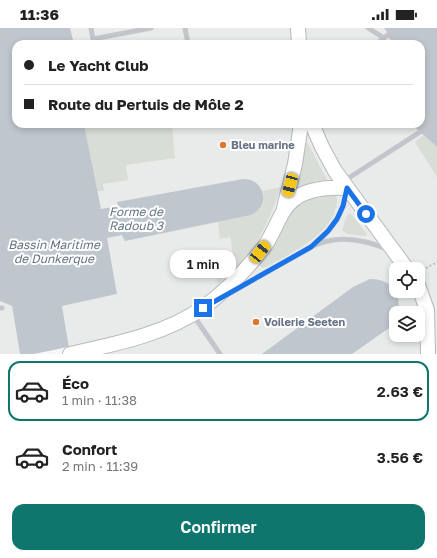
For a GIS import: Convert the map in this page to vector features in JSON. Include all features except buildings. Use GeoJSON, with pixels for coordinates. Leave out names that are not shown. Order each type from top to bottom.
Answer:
{"type":"FeatureCollection","features":[{"type":"Feature","properties":{"kind":"main road"},"geometry":{"type":"LineString","coordinates":[[298,28],[299,40]]}},
{"type":"Feature","properties":{"kind":"main road"},"geometry":{"type":"LineString","coordinates":[[70,354],[96,350],[157,331],[197,311],[231,284],[270,238],[283,211],[293,175],[300,128]]}},
{"type":"Feature","properties":{"kind":"main road"},"geometry":{"type":"LineString","coordinates":[[314,128],[326,156],[345,185],[402,262]]}},
{"type":"Feature","properties":{"kind":"main road"},"geometry":{"type":"LineString","coordinates":[[283,211],[295,198],[304,193],[345,185]]}},
{"type":"Feature","properties":{"kind":"main road"},"geometry":{"type":"LineString","coordinates":[[423,298],[427,310],[428,354]]}},
{"type":"Feature","properties":{"kind":"lane"},"geometry":{"type":"LineString","coordinates":[[91,28],[93,39],[151,28]]}},
{"type":"Feature","properties":{"kind":"lane"},"geometry":{"type":"LineString","coordinates":[[185,28],[187,40]]}},
{"type":"Feature","properties":{"kind":"lane"},"geometry":{"type":"LineString","coordinates":[[368,28],[384,38]]}},
{"type":"Feature","properties":{"kind":"lane"},"geometry":{"type":"LineString","coordinates":[[382,40],[389,34],[394,40]]}},
{"type":"Feature","properties":{"kind":"lane"},"geometry":{"type":"LineString","coordinates":[[311,247],[328,231],[337,219],[343,206],[345,185],[437,121]]}},
{"type":"Feature","properties":{"kind":"lane"},"geometry":{"type":"LineString","coordinates":[[220,354],[197,311],[311,247],[325,241],[348,239],[372,244],[395,253]]}},
{"type":"Feature","properties":{"kind":"path"},"geometry":{"type":"LineString","coordinates":[[425,268],[437,262]]}},
{"type":"Feature","properties":{"kind":"shaded area"},"geometry":{"type":"Polygon","coordinates":[[[70,28],[384,28],[393,40],[73,40],[70,28]]]}},
{"type":"Feature","properties":{"kind":"shaded area"},"geometry":{"type":"Polygon","coordinates":[[[85,128],[416,128],[437,147],[437,354],[70,354],[61,306],[117,294],[85,128]]]}},
{"type":"Feature","properties":{"kind":"shaded area"},"geometry":{"type":"Polygon","coordinates":[[[85,128],[172,128],[175,158],[126,165],[128,180],[103,184],[104,191],[97,191],[85,128]]]}},
{"type":"Feature","properties":{"kind":"shaded area"},"geometry":{"type":"Polygon","coordinates":[[[423,135],[437,147],[437,177],[415,142],[423,135]]]}},
{"type":"Feature","properties":{"kind":"shaded area"},"geometry":{"type":"Polygon","coordinates":[[[307,142],[327,180],[316,181],[296,189],[302,155],[307,142]]]}},
{"type":"Feature","properties":{"kind":"shaded area"},"geometry":{"type":"Polygon","coordinates":[[[281,187],[257,242],[245,259],[218,284],[215,268],[234,259],[230,237],[220,239],[218,222],[251,215],[264,194],[262,191],[281,187]]]}},
{"type":"Feature","properties":{"kind":"shaded area"},"geometry":{"type":"Polygon","coordinates":[[[326,195],[336,196],[336,208],[332,218],[317,236],[266,267],[263,268],[260,266],[259,263],[277,240],[294,208],[309,199],[326,195]]]}},
{"type":"Feature","properties":{"kind":"shaded area"},"geometry":{"type":"Polygon","coordinates":[[[350,213],[367,234],[365,236],[347,234],[342,230],[347,215],[350,213]]]}},
{"type":"Feature","properties":{"kind":"shaded area"},"geometry":{"type":"Polygon","coordinates":[[[0,301],[12,306],[20,354],[0,354],[0,301]]]}},
{"type":"Feature","properties":{"kind":"water","name":"Bassin Maritime de Dunkerque"},"geometry":{"type":"Polygon","coordinates":[[[0,28],[70,28],[73,40],[12,40],[12,128],[85,128],[101,209],[118,206],[117,202],[243,179],[256,183],[263,193],[261,205],[257,211],[251,215],[125,241],[122,235],[107,238],[117,294],[62,306],[70,354],[20,354],[12,306],[0,301],[0,28]]]}},
{"type":"Feature","properties":{"kind":"water"},"geometry":{"type":"Polygon","coordinates":[[[384,28],[437,28],[437,147],[416,128],[425,128],[425,40],[393,40],[384,28]]]}},
{"type":"Feature","properties":{"kind":"water"},"geometry":{"type":"Polygon","coordinates":[[[370,279],[383,281],[389,284],[389,298],[398,298],[399,305],[389,306],[389,328],[352,354],[262,354],[353,287],[370,279]]]}},
{"type":"Feature","properties":{"kind":"pier"},"geometry":{"type":"Polygon","coordinates":[[[68,347],[70,354],[34,354],[68,347]]]}},
{"type":"Feature","properties":{"kind":"place","name":"Bleu marine"},"geometry":{"type":"Point","coordinates":[223,145]}},
{"type":"Feature","properties":{"kind":"place","name":"Voilerie Seeten"},"geometry":{"type":"Point","coordinates":[256,322]}},
{"type":"Feature","properties":{"kind":"route"},"geometry":{"type":"LineString","coordinates":[[203,308],[311,247],[321,239],[337,219],[343,206],[347,188],[366,214]]}},
{"type":"Feature","properties":{"kind":"water label","name":"Forme de Radoub 3"},"geometry":{"type":"Point","coordinates":[136,219]}}]}
